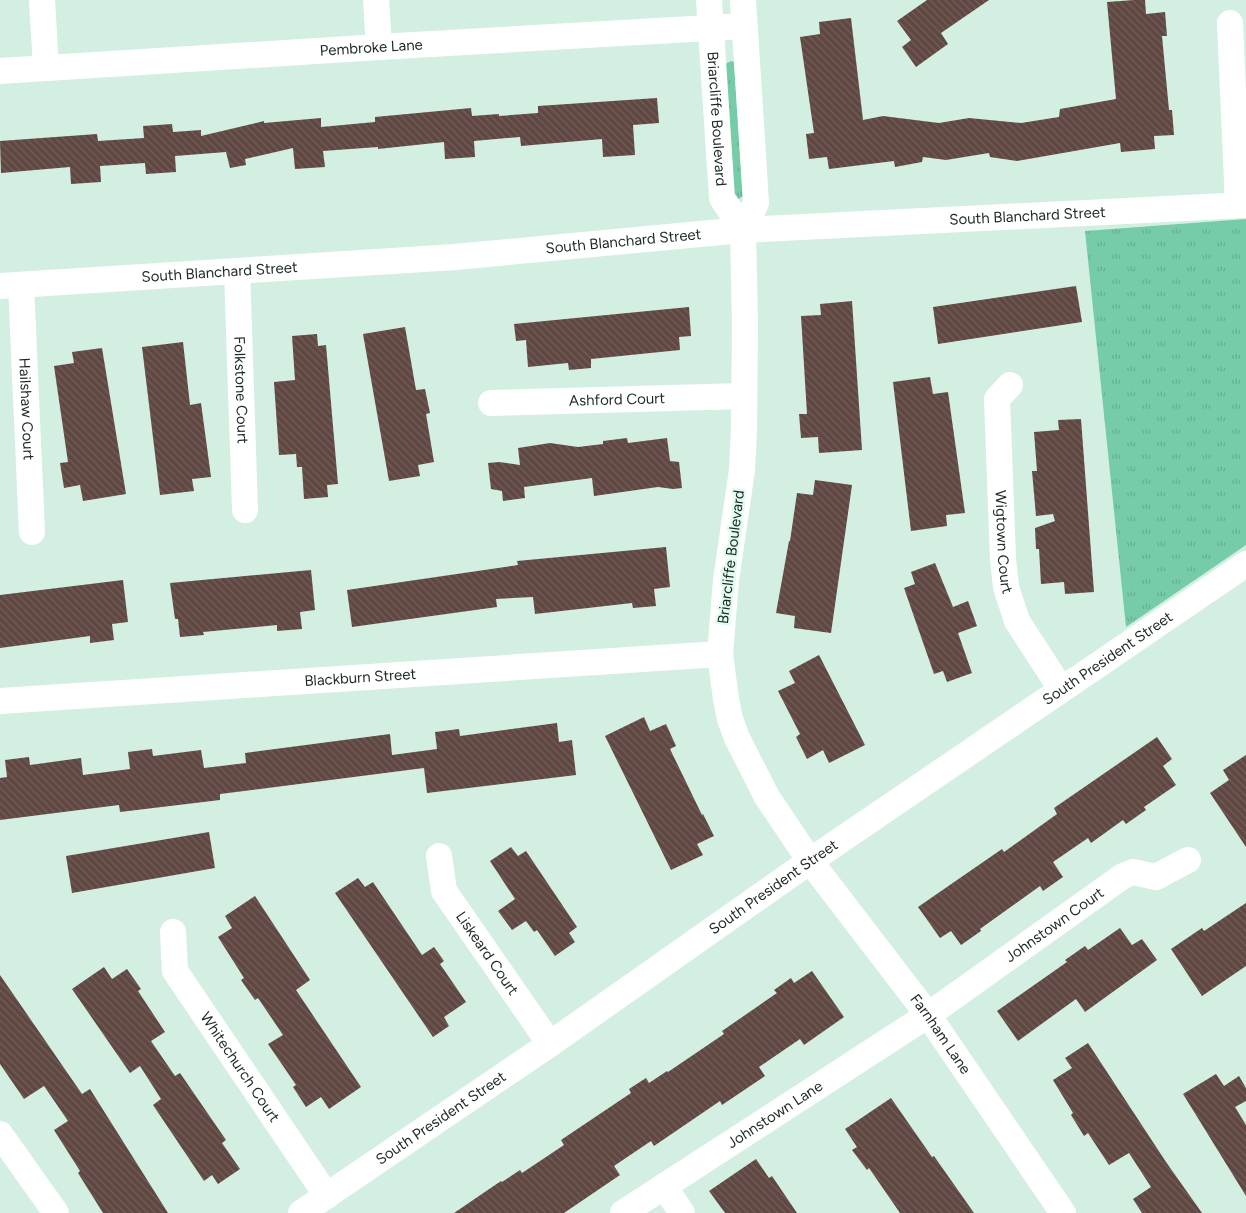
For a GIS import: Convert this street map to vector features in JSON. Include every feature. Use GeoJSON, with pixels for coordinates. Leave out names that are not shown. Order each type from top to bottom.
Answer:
{"type":"FeatureCollection","features":[{"type":"Feature","properties":{"kind":"street"},"geometry":{"type":"LineString","coordinates":[[42,0],[46,68]]}},
{"type":"Feature","properties":{"kind":"street"},"geometry":{"type":"LineString","coordinates":[[376,0],[379,47]]}},
{"type":"Feature","properties":{"kind":"street","name":"Briarcliffe Boulevard"},"geometry":{"type":"LineString","coordinates":[[709,0],[722,198],[743,230]]}},
{"type":"Feature","properties":{"kind":"street","name":"Briarcliffe Boulevard"},"geometry":{"type":"LineString","coordinates":[[743,0],[756,203],[743,230],[745,324],[742,470],[726,580],[720,654],[726,699],[737,738],[767,797],[810,861]]}},
{"type":"Feature","properties":{"kind":"street"},"geometry":{"type":"LineString","coordinates":[[1230,23],[1242,205]]}},
{"type":"Feature","properties":{"kind":"street","name":"Pembroke Lane"},"geometry":{"type":"LineString","coordinates":[[0,72],[379,47],[744,26]]}},
{"type":"Feature","properties":{"kind":"street","name":"South Blanchard Street"},"geometry":{"type":"LineString","coordinates":[[10,286],[465,256],[743,230],[1242,205]]}},
{"type":"Feature","properties":{"kind":"street","name":"Folkstone Court"},"geometry":{"type":"LineString","coordinates":[[237,271],[245,510]]}},
{"type":"Feature","properties":{"kind":"street","name":"Hailshaw Court"},"geometry":{"type":"LineString","coordinates":[[10,286],[32,532]]}},
{"type":"Feature","properties":{"kind":"street","name":"Wigtown Court"},"geometry":{"type":"LineString","coordinates":[[1010,385],[997,399],[1003,559],[1006,587],[1017,621],[1061,689]]}},
{"type":"Feature","properties":{"kind":"street","name":"Ashford Court"},"geometry":{"type":"LineString","coordinates":[[491,403],[744,396]]}},
{"type":"Feature","properties":{"kind":"street","name":"South President Street"},"geometry":{"type":"LineString","coordinates":[[301,1213],[550,1044],[810,861],[1246,564]]}},
{"type":"Feature","properties":{"kind":"street","name":"Blackburn Street"},"geometry":{"type":"LineString","coordinates":[[0,701],[720,654]]}},
{"type":"Feature","properties":{"kind":"street","name":"Liskeard Court"},"geometry":{"type":"LineString","coordinates":[[439,856],[444,891],[550,1044]]}},
{"type":"Feature","properties":{"kind":"street","name":"Johnstown Court"},"geometry":{"type":"LineString","coordinates":[[928,1015],[1122,876],[1133,872],[1156,877],[1188,860]]}},
{"type":"Feature","properties":{"kind":"street","name":"Farnham Lane"},"geometry":{"type":"LineString","coordinates":[[810,861],[928,1015],[1062,1213]]}},
{"type":"Feature","properties":{"kind":"street","name":"Whitechurch Court"},"geometry":{"type":"LineString","coordinates":[[172,932],[175,971],[327,1196]]}},
{"type":"Feature","properties":{"kind":"street","name":"Johnstown Lane"},"geometry":{"type":"LineString","coordinates":[[623,1213],[928,1015]]}},
{"type":"Feature","properties":{"kind":"street"},"geometry":{"type":"LineString","coordinates":[[0,1134],[56,1213]]}},
{"type":"Feature","properties":{"kind":"street"},"geometry":{"type":"LineString","coordinates":[[664,1186],[682,1213]]}},
{"type":"Feature","properties":{"kind":"green space"},"geometry":{"type":"Polygon","coordinates":[[[731,61],[734,62],[743,196],[739,199],[734,196],[725,64],[731,61]]]}},
{"type":"Feature","properties":{"kind":"green space"},"geometry":{"type":"Polygon","coordinates":[[[1246,219],[1246,545],[1126,627],[1085,231],[1246,219]]]}},
{"type":"Feature","properties":{"kind":"building"},"geometry":{"type":"Polygon","coordinates":[[[927,0],[989,0],[941,33],[948,44],[916,67],[902,47],[911,40],[897,21],[927,0]]]}},
{"type":"Feature","properties":{"kind":"building"},"geometry":{"type":"Polygon","coordinates":[[[1145,0],[1146,14],[1165,12],[1167,36],[1162,36],[1169,110],[1172,110],[1174,135],[1154,136],[1155,149],[1121,152],[1120,143],[1017,161],[990,157],[989,153],[946,160],[923,157],[922,162],[895,167],[894,161],[829,169],[827,157],[809,159],[806,134],[814,133],[800,37],[820,34],[819,22],[851,18],[863,120],[883,116],[939,123],[969,118],[1021,123],[1059,117],[1060,109],[1116,99],[1107,2],[1145,0]]]}},
{"type":"Feature","properties":{"kind":"building"},"geometry":{"type":"Polygon","coordinates":[[[657,98],[659,123],[633,125],[635,155],[603,157],[602,139],[521,146],[520,137],[474,141],[475,157],[445,159],[444,142],[378,149],[378,147],[323,151],[325,167],[295,169],[293,148],[245,159],[246,165],[230,168],[226,152],[175,156],[176,172],[146,174],[145,163],[100,166],[101,182],[71,184],[70,167],[1,173],[0,141],[97,134],[98,141],[144,138],[143,126],[172,124],[173,132],[201,130],[201,136],[264,121],[264,123],[321,118],[321,127],[375,122],[375,117],[471,108],[472,116],[499,114],[499,116],[538,113],[538,106],[657,98]]]}},
{"type":"Feature","properties":{"kind":"building"},"geometry":{"type":"Polygon","coordinates":[[[1076,286],[1082,322],[938,344],[933,307],[1076,286]]]}},
{"type":"Feature","properties":{"kind":"building"},"geometry":{"type":"Polygon","coordinates":[[[852,301],[862,450],[819,453],[818,437],[801,438],[799,414],[807,414],[801,316],[821,315],[820,304],[852,301]]]}},
{"type":"Feature","properties":{"kind":"building"},"geometry":{"type":"Polygon","coordinates":[[[689,307],[691,336],[679,337],[680,350],[591,359],[591,368],[569,370],[568,363],[528,367],[526,340],[516,341],[514,324],[689,307]]]}},
{"type":"Feature","properties":{"kind":"building"},"geometry":{"type":"Polygon","coordinates":[[[405,327],[416,390],[425,389],[430,413],[426,414],[434,462],[418,465],[420,476],[389,481],[363,334],[405,327]]]}},
{"type":"Feature","properties":{"kind":"building"},"geometry":{"type":"Polygon","coordinates":[[[317,334],[318,346],[326,345],[338,484],[327,485],[328,497],[304,499],[302,467],[297,467],[296,454],[279,455],[274,382],[295,380],[292,336],[317,334]]]}},
{"type":"Feature","properties":{"kind":"building"},"geometry":{"type":"Polygon","coordinates":[[[183,342],[190,405],[201,403],[211,477],[192,479],[194,491],[160,495],[142,347],[183,342]]]}},
{"type":"Feature","properties":{"kind":"building"},"geometry":{"type":"Polygon","coordinates":[[[102,348],[126,494],[83,501],[80,485],[64,488],[60,463],[68,462],[54,366],[74,363],[72,352],[102,348]]]}},
{"type":"Feature","properties":{"kind":"building"},"geometry":{"type":"Polygon","coordinates":[[[930,377],[933,394],[948,392],[965,513],[946,515],[947,526],[911,531],[893,382],[930,377]]]}},
{"type":"Feature","properties":{"kind":"building"},"geometry":{"type":"Polygon","coordinates":[[[1081,419],[1094,592],[1065,594],[1064,582],[1041,584],[1039,549],[1036,549],[1035,528],[1055,521],[1053,514],[1036,516],[1032,471],[1037,471],[1034,432],[1059,430],[1058,420],[1081,419]]]}},
{"type":"Feature","properties":{"kind":"building"},"geometry":{"type":"Polygon","coordinates":[[[627,438],[628,443],[667,438],[670,461],[679,462],[682,488],[658,487],[594,496],[592,478],[524,487],[525,498],[503,501],[502,491],[491,489],[488,463],[499,462],[520,465],[518,448],[550,443],[578,447],[603,444],[603,441],[627,438]]]}},
{"type":"Feature","properties":{"kind":"building"},"geometry":{"type":"Polygon","coordinates":[[[815,480],[852,485],[831,633],[794,628],[795,616],[776,613],[797,493],[813,495],[815,480]]]}},
{"type":"Feature","properties":{"kind":"building"},"geometry":{"type":"Polygon","coordinates":[[[666,547],[670,587],[654,589],[656,606],[633,608],[632,603],[535,614],[533,597],[496,599],[497,607],[352,627],[347,590],[518,565],[517,561],[666,547]]]}},
{"type":"Feature","properties":{"kind":"building"},"geometry":{"type":"Polygon","coordinates":[[[935,563],[953,607],[968,601],[977,626],[958,633],[972,673],[947,682],[943,671],[934,674],[904,588],[915,584],[911,572],[935,563]]]}},
{"type":"Feature","properties":{"kind":"building"},"geometry":{"type":"Polygon","coordinates":[[[311,570],[315,610],[300,612],[302,629],[277,631],[277,625],[203,632],[204,635],[180,637],[178,619],[175,619],[170,583],[311,570]]]}},
{"type":"Feature","properties":{"kind":"building"},"geometry":{"type":"Polygon","coordinates":[[[123,580],[128,622],[112,624],[114,640],[90,643],[90,636],[0,648],[0,595],[123,580]]]}},
{"type":"Feature","properties":{"kind":"building"},"geometry":{"type":"Polygon","coordinates":[[[819,655],[865,745],[829,763],[823,750],[807,759],[796,737],[800,734],[778,691],[795,683],[789,671],[819,655]]]}},
{"type":"Feature","properties":{"kind":"building"},"geometry":{"type":"Polygon","coordinates":[[[644,717],[650,731],[666,724],[676,746],[670,749],[714,836],[697,844],[703,855],[671,870],[605,736],[644,717]]]}},
{"type":"Feature","properties":{"kind":"building"},"geometry":{"type":"Polygon","coordinates":[[[557,723],[559,742],[572,740],[576,775],[427,793],[424,768],[220,794],[220,800],[120,812],[119,805],[0,820],[0,778],[7,777],[5,760],[29,757],[30,765],[81,758],[83,775],[130,769],[128,752],[152,749],[153,756],[201,750],[204,768],[246,763],[245,753],[390,734],[392,755],[437,749],[435,732],[459,729],[460,736],[557,723]]]}},
{"type":"Feature","properties":{"kind":"building"},"geometry":{"type":"Polygon","coordinates":[[[1157,737],[1172,759],[1163,766],[1176,785],[1144,807],[1146,810],[1126,824],[1123,820],[1091,843],[1088,838],[1053,862],[1063,877],[1043,891],[1040,886],[961,945],[951,931],[940,938],[918,907],[1002,849],[1004,852],[1057,814],[1054,808],[1157,737]]]}},
{"type":"Feature","properties":{"kind":"building"},"geometry":{"type":"Polygon","coordinates":[[[1246,755],[1246,847],[1210,793],[1229,780],[1223,770],[1246,755]]]}},
{"type":"Feature","properties":{"kind":"building"},"geometry":{"type":"Polygon","coordinates":[[[209,832],[215,868],[72,893],[66,856],[209,832]]]}},
{"type":"Feature","properties":{"kind":"building"},"geometry":{"type":"Polygon","coordinates":[[[511,847],[518,856],[526,851],[577,927],[569,933],[575,942],[555,956],[537,930],[534,932],[526,921],[512,930],[498,911],[515,899],[490,861],[511,847]]]}},
{"type":"Feature","properties":{"kind":"building"},"geometry":{"type":"Polygon","coordinates":[[[358,878],[365,887],[373,882],[422,955],[434,947],[444,961],[440,964],[466,1002],[444,1017],[449,1026],[433,1037],[335,893],[358,878]]]}},
{"type":"Feature","properties":{"kind":"building"},"geometry":{"type":"Polygon","coordinates":[[[255,896],[310,980],[296,990],[361,1087],[329,1109],[321,1097],[306,1107],[293,1087],[296,1085],[268,1044],[283,1035],[258,998],[255,1000],[241,980],[244,978],[218,937],[232,928],[225,916],[255,896]]]}},
{"type":"Feature","properties":{"kind":"building"},"geometry":{"type":"Polygon","coordinates":[[[1246,903],[1246,966],[1202,996],[1171,949],[1202,928],[1204,931],[1246,903]]]}},
{"type":"Feature","properties":{"kind":"building"},"geometry":{"type":"Polygon","coordinates":[[[1120,928],[1132,945],[1142,939],[1157,960],[1085,1012],[1076,999],[1018,1041],[997,1011],[1067,962],[1065,960],[1085,946],[1088,950],[1120,928]]]}},
{"type":"Feature","properties":{"kind":"building"},"geometry":{"type":"Polygon","coordinates":[[[104,967],[112,979],[127,969],[141,989],[138,991],[165,1032],[151,1041],[175,1076],[180,1073],[226,1140],[222,1143],[240,1169],[218,1184],[212,1175],[204,1181],[153,1105],[161,1099],[140,1066],[130,1073],[72,989],[104,967]]]}},
{"type":"Feature","properties":{"kind":"building"},"geometry":{"type":"Polygon","coordinates":[[[812,971],[844,1017],[804,1045],[800,1039],[759,1067],[765,1076],[722,1105],[720,1101],[654,1146],[651,1141],[614,1166],[620,1175],[564,1213],[454,1213],[501,1181],[520,1170],[522,1173],[564,1145],[561,1140],[631,1093],[629,1089],[646,1078],[649,1083],[668,1072],[724,1034],[722,1031],[777,993],[774,990],[791,978],[794,983],[812,971]]]}},
{"type":"Feature","properties":{"kind":"building"},"geometry":{"type":"Polygon","coordinates":[[[0,975],[82,1094],[90,1089],[168,1213],[103,1213],[78,1173],[80,1171],[54,1130],[68,1121],[44,1086],[24,1099],[0,1064],[0,975]]]}},
{"type":"Feature","properties":{"kind":"building"},"geometry":{"type":"Polygon","coordinates":[[[1088,1043],[1202,1213],[1142,1213],[1133,1199],[1151,1187],[1129,1153],[1109,1165],[1088,1133],[1084,1136],[1071,1115],[1073,1113],[1053,1080],[1072,1068],[1065,1058],[1088,1043]]]}},
{"type":"Feature","properties":{"kind":"building"},"geometry":{"type":"Polygon","coordinates":[[[1216,1074],[1224,1086],[1239,1076],[1246,1088],[1246,1101],[1235,1107],[1246,1125],[1246,1196],[1183,1094],[1216,1074]]]}},
{"type":"Feature","properties":{"kind":"building"},"geometry":{"type":"Polygon","coordinates":[[[891,1098],[974,1213],[900,1213],[869,1168],[867,1170],[852,1150],[857,1147],[845,1129],[891,1098]]]}},
{"type":"Feature","properties":{"kind":"building"},"geometry":{"type":"Polygon","coordinates":[[[756,1159],[769,1178],[772,1176],[797,1213],[725,1213],[709,1191],[756,1159]]]}}]}
